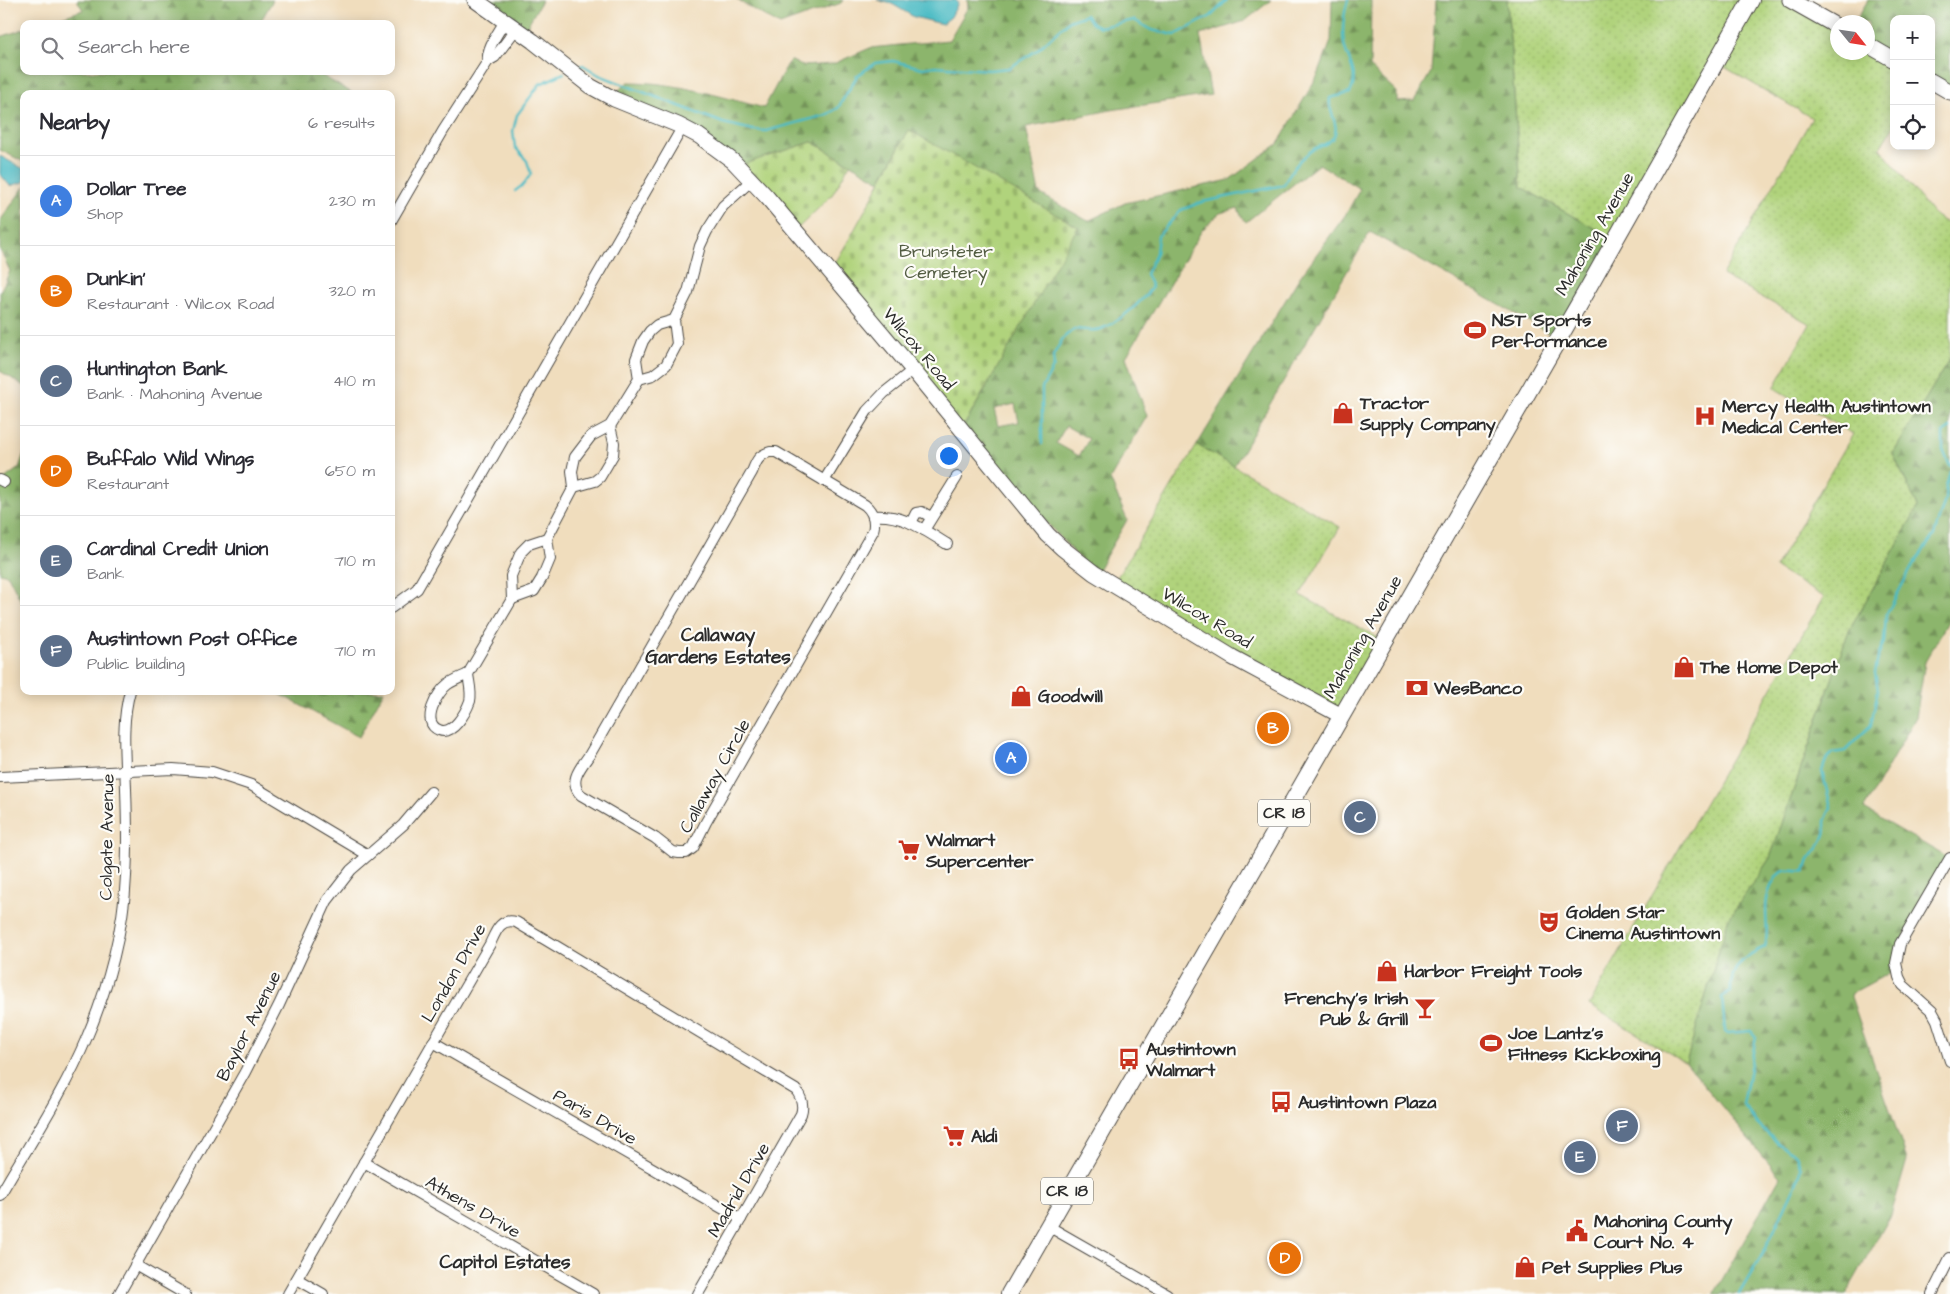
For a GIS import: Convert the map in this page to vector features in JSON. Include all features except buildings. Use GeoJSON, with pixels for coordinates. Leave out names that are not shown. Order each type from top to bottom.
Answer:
{"type":"FeatureCollection","features":[{"type":"Feature","properties":{"kind":"main road","name":"Mahoning Avenue"},"geometry":{"type":"LineString","coordinates":[[1009,1294],[1340,715],[1588,288],[1751,0]]}},
{"type":"Feature","properties":{"kind":"street","name":"Wilcox Road"},"geometry":{"type":"LineString","coordinates":[[475,0],[511,25],[590,86],[614,99],[699,136],[733,161],[752,180],[913,370],[1048,534],[1078,561],[1094,573],[1232,657],[1340,715]]}},
{"type":"Feature","properties":{"kind":"street"},"geometry":{"type":"LineString","coordinates":[[1790,0],[1830,22]]}},
{"type":"Feature","properties":{"kind":"street"},"geometry":{"type":"LineString","coordinates":[[395,214],[443,131],[488,61],[494,57],[511,25]]}},
{"type":"Feature","properties":{"kind":"street"},"geometry":{"type":"LineString","coordinates":[[1875,48],[1890,58]]}},
{"type":"Feature","properties":{"kind":"street"},"geometry":{"type":"LineString","coordinates":[[1935,83],[1950,92]]}},
{"type":"Feature","properties":{"kind":"street"},"geometry":{"type":"LineString","coordinates":[[395,605],[417,590],[682,128]]}},
{"type":"Feature","properties":{"kind":"street"},"geometry":{"type":"LineString","coordinates":[[512,599],[534,591],[542,578],[550,559],[548,538],[574,487],[572,471],[575,457],[591,436],[610,426],[639,380],[653,375],[666,365],[676,344],[674,320],[688,292],[700,246],[723,206],[752,180]]}},
{"type":"Feature","properties":{"kind":"street"},"geometry":{"type":"LineString","coordinates":[[639,380],[636,359],[643,340],[657,325],[674,320]]}},
{"type":"Feature","properties":{"kind":"street"},"geometry":{"type":"LineString","coordinates":[[824,481],[867,411],[913,370]]}},
{"type":"Feature","properties":{"kind":"street"},"geometry":{"type":"LineString","coordinates":[[574,487],[588,484],[600,477],[614,450],[610,426]]}},
{"type":"Feature","properties":{"kind":"street","name":"Callaway Circle"},"geometry":{"type":"LineString","coordinates":[[776,452],[865,505],[873,516],[875,525],[873,531],[706,822],[693,848],[686,853],[673,852],[655,838],[580,795],[575,788],[575,776],[727,515],[758,458],[763,454],[776,452]]}},
{"type":"Feature","properties":{"kind":"street"},"geometry":{"type":"LineString","coordinates":[[924,530],[957,477]]}},
{"type":"Feature","properties":{"kind":"street"},"geometry":{"type":"LineString","coordinates":[[911,523],[916,513],[922,512],[931,517]]}},
{"type":"Feature","properties":{"kind":"street"},"geometry":{"type":"LineString","coordinates":[[873,516],[884,515],[901,518],[947,544]]}},
{"type":"Feature","properties":{"kind":"street"},"geometry":{"type":"LineString","coordinates":[[468,674],[471,693],[467,707],[452,728],[442,731],[437,729],[433,726],[430,715],[435,700],[448,684],[468,674],[512,599],[510,576],[521,552],[529,544],[548,538]]}},
{"type":"Feature","properties":{"kind":"street","name":"Colgate Avenue"},"geometry":{"type":"LineString","coordinates":[[0,1196],[76,1062],[97,1013],[109,972],[121,920],[126,876],[124,727],[129,695]]}},
{"type":"Feature","properties":{"kind":"street"},"geometry":{"type":"LineString","coordinates":[[0,777],[125,771],[191,770],[212,772],[235,778],[264,792],[368,855]]}},
{"type":"Feature","properties":{"kind":"street","name":"Baylor Avenue"},"geometry":{"type":"LineString","coordinates":[[119,1294],[245,1072],[279,1005],[327,901],[351,870],[403,825],[431,792]]}},
{"type":"Feature","properties":{"kind":"street"},"geometry":{"type":"LineString","coordinates":[[1950,858],[1900,944],[1896,963],[1899,977],[1904,985],[1932,1011],[1937,1020],[1950,1061]]}},
{"type":"Feature","properties":{"kind":"street","name":"London Drive"},"geometry":{"type":"LineString","coordinates":[[288,1294],[502,923],[516,922],[796,1090],[802,1102]]}},
{"type":"Feature","properties":{"kind":"street","name":"Paris Drive"},"geometry":{"type":"LineString","coordinates":[[433,1042],[741,1219]]}},
{"type":"Feature","properties":{"kind":"street","name":"Madrid Drive"},"geometry":{"type":"LineString","coordinates":[[698,1294],[801,1114],[802,1102]]}},
{"type":"Feature","properties":{"kind":"street","name":"Athens Drive"},"geometry":{"type":"LineString","coordinates":[[364,1162],[593,1294]]}},
{"type":"Feature","properties":{"kind":"street"},"geometry":{"type":"LineString","coordinates":[[1048,1226],[1167,1294]]}},
{"type":"Feature","properties":{"kind":"street"},"geometry":{"type":"LineString","coordinates":[[1932,1294],[1950,1258]]}},
{"type":"Feature","properties":{"kind":"street"},"geometry":{"type":"LineString","coordinates":[[135,1265],[185,1294]]}},
{"type":"Feature","properties":{"kind":"street"},"geometry":{"type":"LineString","coordinates":[[296,1279],[323,1294]]}},
{"type":"Feature","properties":{"kind":"green space"},"geometry":{"type":"Polygon","coordinates":[[[77,0],[273,0],[261,20],[53,20],[83,10],[77,0]]]}},
{"type":"Feature","properties":{"kind":"green space"},"geometry":{"type":"Polygon","coordinates":[[[489,0],[542,0],[523,33],[485,6],[489,0]]]}},
{"type":"Feature","properties":{"kind":"green space"},"geometry":{"type":"Polygon","coordinates":[[[737,0],[843,0],[841,3],[780,25],[737,0]]]}},
{"type":"Feature","properties":{"kind":"green space"},"geometry":{"type":"Polygon","coordinates":[[[967,0],[1271,0],[1245,21],[1200,35],[1211,95],[1111,110],[1026,127],[1039,193],[1088,221],[1125,203],[1229,180],[1278,144],[1319,73],[1331,41],[1332,0],[1371,0],[1370,67],[1397,92],[1397,102],[1414,101],[1431,72],[1436,0],[1507,0],[1521,187],[1615,240],[1558,338],[1370,232],[1234,466],[1197,445],[1299,278],[1346,214],[1360,189],[1319,164],[1246,222],[1238,208],[1220,213],[1202,230],[1126,357],[1147,416],[1110,479],[1127,520],[1096,573],[1090,570],[962,430],[1077,227],[909,130],[880,181],[812,142],[738,166],[733,161],[611,97],[628,82],[663,84],[697,90],[764,108],[790,60],[802,66],[833,64],[870,48],[949,40],[968,7],[967,0]],[[1015,404],[994,409],[998,426],[1019,422],[1015,404]],[[1066,426],[1056,443],[1079,456],[1089,439],[1066,426]]]}},
{"type":"Feature","properties":{"kind":"green space"},"geometry":{"type":"Polygon","coordinates":[[[1507,0],[1790,0],[1830,23],[1830,60],[1875,60],[1875,54],[1890,59],[1890,132],[1880,148],[1935,216],[1950,225],[1950,358],[1893,454],[1918,507],[1848,633],[1770,858],[1728,920],[1686,1063],[1589,1005],[1824,597],[1775,568],[1853,434],[1774,388],[1810,324],[1722,275],[1812,118],[1716,62],[1615,240],[1521,187],[1507,0]]]}},
{"type":"Feature","properties":{"kind":"green space"},"geometry":{"type":"Polygon","coordinates":[[[1868,0],[1950,0],[1950,92],[1935,83],[1935,15],[1890,15],[1890,58],[1875,49],[1875,15],[1859,15],[1868,0]]]}},
{"type":"Feature","properties":{"kind":"green space"},"geometry":{"type":"Polygon","coordinates":[[[20,30],[20,75],[321,75],[347,90],[20,90],[20,160],[0,150],[0,37],[20,30]]]}},
{"type":"Feature","properties":{"kind":"green space","name":"Brunsteter Cemetery"},"geometry":{"type":"Polygon","coordinates":[[[909,130],[1078,227],[962,429],[830,272],[909,130]]]}},
{"type":"Feature","properties":{"kind":"green space"},"geometry":{"type":"Polygon","coordinates":[[[812,142],[850,164],[832,195],[795,231],[738,166],[812,142]]]}},
{"type":"Feature","properties":{"kind":"green space"},"geometry":{"type":"Polygon","coordinates":[[[20,193],[20,384],[0,371],[0,292],[10,271],[0,250],[0,221],[20,193]]]}},
{"type":"Feature","properties":{"kind":"green space"},"geometry":{"type":"Polygon","coordinates":[[[1950,358],[1950,618],[1925,662],[1916,717],[1864,809],[1950,859],[1900,944],[1897,969],[1850,994],[1907,1160],[1891,1215],[1846,1294],[1714,1294],[1780,1177],[1686,1063],[1728,920],[1770,858],[1848,633],[1918,507],[1893,454],[1950,358]]]}},
{"type":"Feature","properties":{"kind":"green space"},"geometry":{"type":"Polygon","coordinates":[[[1197,445],[1340,527],[1300,595],[1384,641],[1340,715],[1113,584],[1197,445]]]}},
{"type":"Feature","properties":{"kind":"green space"},"geometry":{"type":"Polygon","coordinates":[[[20,465],[20,599],[8,575],[0,573],[0,482],[19,468],[20,465]]]}},
{"type":"Feature","properties":{"kind":"green space"},"geometry":{"type":"Polygon","coordinates":[[[281,695],[382,695],[359,737],[281,695]]]}},
{"type":"Feature","properties":{"kind":"water"},"geometry":{"type":"Polygon","coordinates":[[[877,0],[956,0],[958,3],[951,17],[942,24],[914,17],[892,4],[877,0]]]}},
{"type":"Feature","properties":{"kind":"water"},"geometry":{"type":"Polygon","coordinates":[[[0,156],[20,167],[20,183],[10,186],[0,174],[0,156]]]}},
{"type":"Feature","properties":{"kind":"waterway"},"geometry":{"type":"LineString","coordinates":[[576,68],[583,65],[599,75],[723,123],[766,131],[826,115],[838,108],[857,76],[875,63],[893,61],[923,68],[935,66],[989,70],[1009,68],[1037,50],[1069,21],[1086,15],[1092,23],[1100,27],[1134,20],[1151,30],[1175,35],[1211,16],[1227,0]]}},
{"type":"Feature","properties":{"kind":"waterway"},"geometry":{"type":"LineString","coordinates":[[1042,444],[1042,388],[1054,366],[1053,356],[1063,338],[1074,329],[1095,330],[1108,326],[1142,300],[1152,287],[1146,274],[1156,253],[1158,236],[1181,210],[1202,202],[1284,185],[1300,160],[1314,149],[1328,143],[1332,139],[1335,131],[1335,122],[1330,107],[1330,98],[1350,93],[1354,80],[1354,74],[1343,39],[1345,10],[1348,0]]}},
{"type":"Feature","properties":{"kind":"waterway"},"geometry":{"type":"LineString","coordinates":[[515,191],[523,185],[531,174],[527,161],[515,147],[513,131],[517,115],[540,84],[564,73]]}},
{"type":"Feature","properties":{"kind":"waterway"},"geometry":{"type":"LineString","coordinates":[[1950,428],[1943,433],[1943,450],[1950,466]]}},
{"type":"Feature","properties":{"kind":"waterway"},"geometry":{"type":"LineString","coordinates":[[1739,1294],[1765,1250],[1796,1184],[1801,1168],[1796,1155],[1779,1144],[1757,1124],[1743,1105],[1756,1037],[1751,1031],[1728,1033],[1725,1031],[1722,997],[1731,992],[1733,976],[1740,964],[1751,954],[1765,947],[1767,898],[1776,877],[1785,871],[1805,871],[1809,860],[1821,844],[1825,834],[1825,821],[1831,807],[1822,771],[1826,760],[1833,753],[1845,751],[1871,725],[1878,690],[1875,673],[1879,653],[1884,642],[1886,615],[1912,567],[1934,535],[1945,500],[1950,471]]}},
{"type":"Feature","properties":{"kind":"place","name":"NST Sports Performance"},"geometry":{"type":"Point","coordinates":[1475,330]}},
{"type":"Feature","properties":{"kind":"place","name":"Tractor Supply Company"},"geometry":{"type":"Point","coordinates":[1343,413]}},
{"type":"Feature","properties":{"kind":"place","name":"Mercy Health Austintown Medical Center"},"geometry":{"type":"Point","coordinates":[1705,416]}},
{"type":"Feature","properties":{"kind":"place","name":"The Home Depot"},"geometry":{"type":"Point","coordinates":[1684,667]}},
{"type":"Feature","properties":{"kind":"place","name":"WesBanco"},"geometry":{"type":"Point","coordinates":[1417,688]}},
{"type":"Feature","properties":{"kind":"place","name":"Goodwill"},"geometry":{"type":"Point","coordinates":[1021,696]}},
{"type":"Feature","properties":{"kind":"place","name":"Dunkin'"},"geometry":{"type":"Point","coordinates":[1273,728]}},
{"type":"Feature","properties":{"kind":"place","name":"Dollar Tree"},"geometry":{"type":"Point","coordinates":[1011,758]}},
{"type":"Feature","properties":{"kind":"place","name":"Huntington Bank"},"geometry":{"type":"Point","coordinates":[1360,817]}},
{"type":"Feature","properties":{"kind":"place","name":"Walmart Supercenter"},"geometry":{"type":"Point","coordinates":[909,850]}},
{"type":"Feature","properties":{"kind":"place","name":"Golden Star Cinema Austintown"},"geometry":{"type":"Point","coordinates":[1549,922]}},
{"type":"Feature","properties":{"kind":"place","name":"Harbor Freight Tools"},"geometry":{"type":"Point","coordinates":[1387,971]}},
{"type":"Feature","properties":{"kind":"place","name":"Frenchy's Irish Pub & Grill"},"geometry":{"type":"Point","coordinates":[1425,1008]}},
{"type":"Feature","properties":{"kind":"place","name":"Joe Lantz's Fitness Kickboxing"},"geometry":{"type":"Point","coordinates":[1491,1043]}},
{"type":"Feature","properties":{"kind":"place","name":"Austintown Walmart"},"geometry":{"type":"Point","coordinates":[1129,1059]}},
{"type":"Feature","properties":{"kind":"place","name":"Austintown Plaza"},"geometry":{"type":"Point","coordinates":[1281,1102]}},
{"type":"Feature","properties":{"kind":"place","name":"Austintown Post Office"},"geometry":{"type":"Point","coordinates":[1622,1126]}},
{"type":"Feature","properties":{"kind":"place","name":"Aldi"},"geometry":{"type":"Point","coordinates":[954,1136]}},
{"type":"Feature","properties":{"kind":"place","name":"Cardinal Credit Union"},"geometry":{"type":"Point","coordinates":[1580,1157]}},
{"type":"Feature","properties":{"kind":"place","name":"Mahoning County Court No. 4"},"geometry":{"type":"Point","coordinates":[1577,1231]}},
{"type":"Feature","properties":{"kind":"place","name":"Buffalo Wild Wings"},"geometry":{"type":"Point","coordinates":[1285,1258]}},
{"type":"Feature","properties":{"kind":"place","name":"Pet Supplies Plus"},"geometry":{"type":"Point","coordinates":[1525,1267]}},
{"type":"Feature","properties":{"kind":"district","name":"Callaway Gardens Estates"},"geometry":{"type":"Point","coordinates":[718,646]}},
{"type":"Feature","properties":{"kind":"district","name":"Capitol Estates"},"geometry":{"type":"Point","coordinates":[505,1262]}}]}
